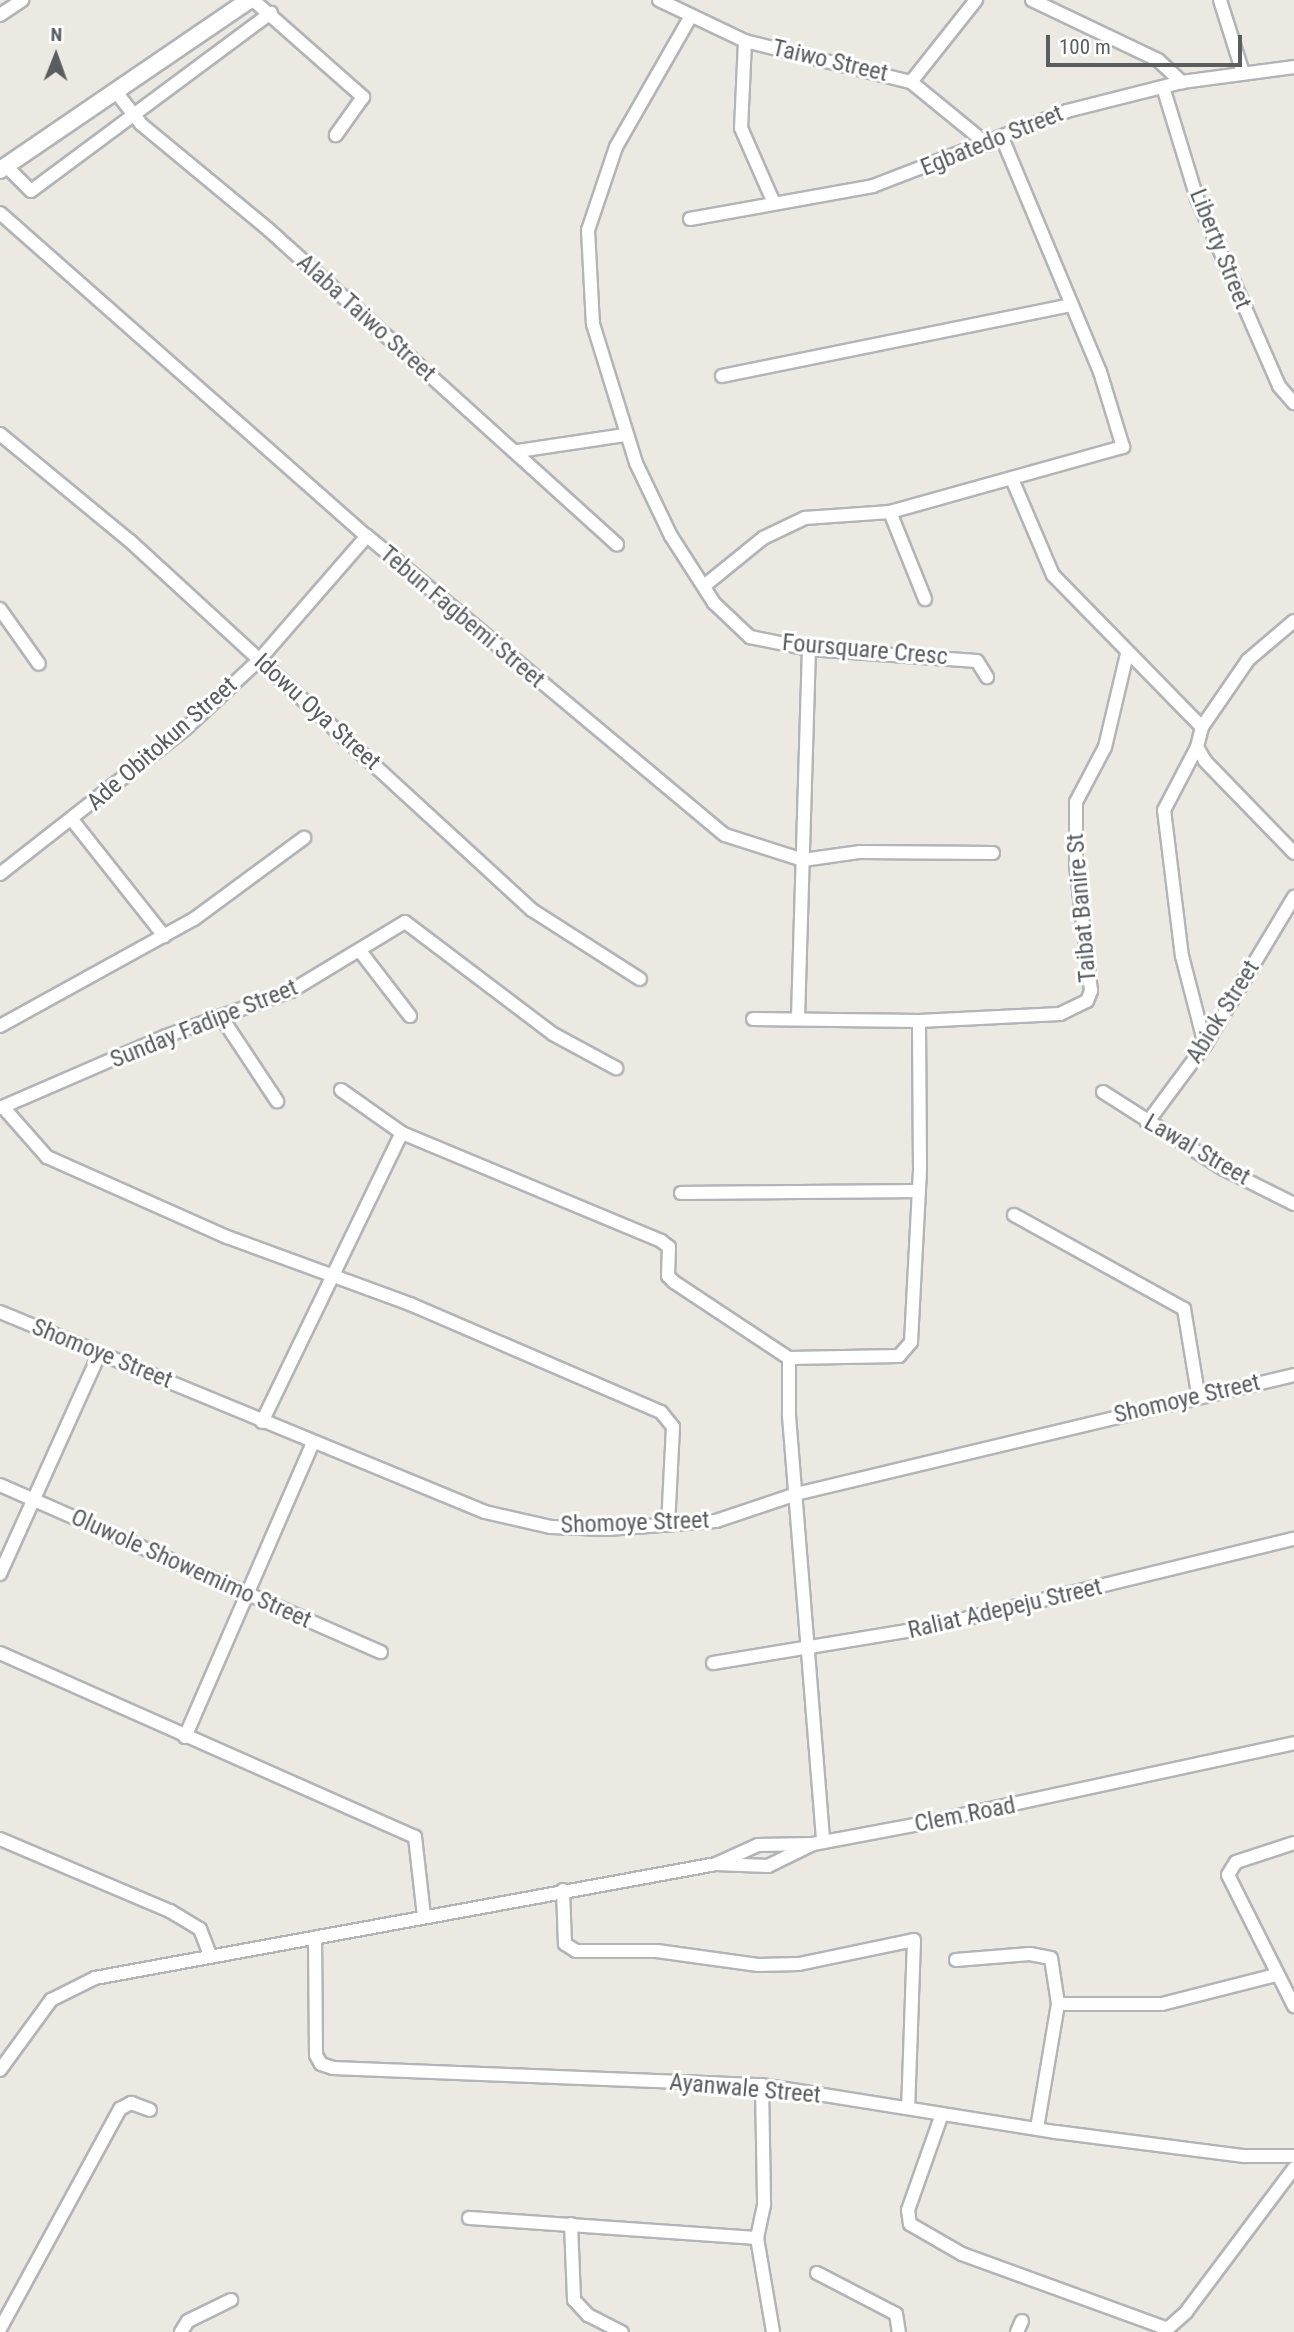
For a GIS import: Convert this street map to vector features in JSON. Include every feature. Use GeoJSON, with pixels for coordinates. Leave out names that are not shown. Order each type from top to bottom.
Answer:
{"type":"FeatureCollection","features":[{"type":"Feature","properties":{"kind":"street"},"geometry":{"type":"LineString","coordinates":[[0,15],[22,0]]}},
{"type":"Feature","properties":{"kind":"street"},"geometry":{"type":"LineString","coordinates":[[271,13],[30,191],[3,168],[251,0],[271,13],[363,97],[336,135]]}},
{"type":"Feature","properties":{"kind":"street","name":"Taiwo Street"},"geometry":{"type":"LineString","coordinates":[[659,0],[745,41],[911,82],[988,145]]}},
{"type":"Feature","properties":{"kind":"street"},"geometry":{"type":"LineString","coordinates":[[911,82],[976,0]]}},
{"type":"Feature","properties":{"kind":"street"},"geometry":{"type":"LineString","coordinates":[[1032,0],[1158,60],[1182,82]]}},
{"type":"Feature","properties":{"kind":"street"},"geometry":{"type":"LineString","coordinates":[[1220,0],[1243,73]]}},
{"type":"Feature","properties":{"kind":"street","name":"Foursquare Cresc"},"geometry":{"type":"LineString","coordinates":[[691,16],[616,147],[588,230],[593,324],[625,435],[651,498],[704,586],[750,637],[809,649],[977,661],[985,665],[987,677]]}},
{"type":"Feature","properties":{"kind":"street"},"geometry":{"type":"LineString","coordinates":[[745,41],[741,128],[774,203]]}},
{"type":"Feature","properties":{"kind":"street","name":"Egbatedo Street"},"geometry":{"type":"LineString","coordinates":[[690,219],[873,186],[988,145],[1067,111],[1182,82],[1294,67]]}},
{"type":"Feature","properties":{"kind":"street","name":"Liberty Street"},"geometry":{"type":"LineString","coordinates":[[1163,87],[1197,198],[1274,377],[1294,403]]}},
{"type":"Feature","properties":{"kind":"street","name":"Alaba Taiwo Street"},"geometry":{"type":"LineString","coordinates":[[116,92],[134,116],[518,451],[617,544]]}},
{"type":"Feature","properties":{"kind":"street"},"geometry":{"type":"LineString","coordinates":[[704,586],[763,538],[805,518],[890,512],[1123,447],[1100,372],[1002,138]]}},
{"type":"Feature","properties":{"kind":"street","name":"Tebun Fagbemi Street"},"geometry":{"type":"LineString","coordinates":[[0,213],[367,536],[689,809],[746,846],[803,860],[860,852],[993,853]]}},
{"type":"Feature","properties":{"kind":"street"},"geometry":{"type":"LineString","coordinates":[[722,376],[1071,304]]}},
{"type":"Feature","properties":{"kind":"street","name":"Idowu Oya Street"},"geometry":{"type":"LineString","coordinates":[[0,435],[130,541],[532,909],[640,979]]}},
{"type":"Feature","properties":{"kind":"street"},"geometry":{"type":"LineString","coordinates":[[518,451],[625,435]]}},
{"type":"Feature","properties":{"kind":"street"},"geometry":{"type":"LineString","coordinates":[[1012,479],[1053,575],[1127,654],[1202,727]]}},
{"type":"Feature","properties":{"kind":"street"},"geometry":{"type":"LineString","coordinates":[[890,512],[925,599]]}},
{"type":"Feature","properties":{"kind":"street","name":"Ade Obitokun Street"},"geometry":{"type":"LineString","coordinates":[[0,874],[73,821],[260,659],[367,536]]}},
{"type":"Feature","properties":{"kind":"street"},"geometry":{"type":"LineString","coordinates":[[0,609],[39,664]]}},
{"type":"Feature","properties":{"kind":"street"},"geometry":{"type":"LineString","coordinates":[[1205,1045],[1182,956],[1164,810],[1197,747],[1202,727],[1248,660],[1294,621]]}},
{"type":"Feature","properties":{"kind":"street"},"geometry":{"type":"LineString","coordinates":[[798,1018],[809,649]]}},
{"type":"Feature","properties":{"kind":"street","name":"Taibat Banire St"},"geometry":{"type":"LineString","coordinates":[[753,1019],[919,1021],[1060,1014],[1087,1001],[1091,991],[1076,865],[1076,802],[1105,747],[1127,654]]}},
{"type":"Feature","properties":{"kind":"street"},"geometry":{"type":"LineString","coordinates":[[1197,747],[1294,853]]}},
{"type":"Feature","properties":{"kind":"street"},"geometry":{"type":"LineString","coordinates":[[73,821],[164,936]]}},
{"type":"Feature","properties":{"kind":"street"},"geometry":{"type":"LineString","coordinates":[[0,1026],[164,936],[304,838]]}},
{"type":"Feature","properties":{"kind":"street","name":"Abiok Street"},"geometry":{"type":"LineString","coordinates":[[1147,1123],[1205,1045],[1294,897]]}},
{"type":"Feature","properties":{"kind":"street","name":"Sunday Fadipe Street"},"geometry":{"type":"LineString","coordinates":[[2,1107],[166,1036],[222,1018],[291,990],[360,951],[399,923],[411,923],[553,1034],[616,1068]]}},
{"type":"Feature","properties":{"kind":"street"},"geometry":{"type":"LineString","coordinates":[[360,951],[410,1017]]}},
{"type":"Feature","properties":{"kind":"street"},"geometry":{"type":"LineString","coordinates":[[222,1018],[277,1101]]}},
{"type":"Feature","properties":{"kind":"street"},"geometry":{"type":"LineString","coordinates":[[341,1090],[402,1133],[661,1241],[671,1254],[668,1276],[674,1282],[789,1358],[866,1359],[908,1350],[918,1191],[919,1021]]}},
{"type":"Feature","properties":{"kind":"street","name":"Lawal Street"},"geometry":{"type":"LineString","coordinates":[[1102,1092],[1147,1123],[1293,1200]]}},
{"type":"Feature","properties":{"kind":"street"},"geometry":{"type":"LineString","coordinates":[[2,1107],[47,1157],[227,1237],[333,1276],[670,1418],[668,1525]]}},
{"type":"Feature","properties":{"kind":"street"},"geometry":{"type":"LineString","coordinates":[[262,1422],[402,1133]]}},
{"type":"Feature","properties":{"kind":"street"},"geometry":{"type":"LineString","coordinates":[[681,1193],[918,1191]]}},
{"type":"Feature","properties":{"kind":"street"},"geometry":{"type":"LineString","coordinates":[[1013,1214],[1184,1309],[1198,1394]]}},
{"type":"Feature","properties":{"kind":"street","name":"Shomoye Street"},"geometry":{"type":"LineString","coordinates":[[0,1312],[312,1445],[512,1520],[586,1528],[716,1521],[796,1494],[1198,1394],[1294,1375]]}},
{"type":"Feature","properties":{"kind":"street"},"geometry":{"type":"LineString","coordinates":[[0,1574],[99,1355]]}},
{"type":"Feature","properties":{"kind":"street"},"geometry":{"type":"LineString","coordinates":[[716,1864],[768,1866],[818,1842],[812,1650],[796,1494],[789,1358]]}},
{"type":"Feature","properties":{"kind":"street"},"geometry":{"type":"LineString","coordinates":[[185,1737],[312,1445]]}},
{"type":"Feature","properties":{"kind":"street","name":"Oluwole Showemimo Street"},"geometry":{"type":"LineString","coordinates":[[0,1485],[34,1498],[246,1596],[381,1652]]}},
{"type":"Feature","properties":{"kind":"street","name":"Raliat Adepeju Street"},"geometry":{"type":"LineString","coordinates":[[713,1663],[812,1650],[936,1626],[1294,1539]]}},
{"type":"Feature","properties":{"kind":"street"},"geometry":{"type":"LineString","coordinates":[[0,1653],[415,1838],[424,1916]]}},
{"type":"Feature","properties":{"kind":"street","name":"Clem Road"},"geometry":{"type":"LineString","coordinates":[[0,2070],[42,2010],[63,1992],[95,1978],[716,1864],[758,1845],[818,1842],[1185,1770],[1294,1743]]}},
{"type":"Feature","properties":{"kind":"street"},"geometry":{"type":"LineString","coordinates":[[0,1839],[170,1911],[200,1930],[210,1955]]}},
{"type":"Feature","properties":{"kind":"street"},"geometry":{"type":"LineString","coordinates":[[1294,1843],[1229,1867],[1276,1975],[1294,2006]]}},
{"type":"Feature","properties":{"kind":"street"},"geometry":{"type":"LineString","coordinates":[[563,1890],[565,1944],[576,1951],[657,1951],[799,1964],[914,1940],[908,2108]]}},
{"type":"Feature","properties":{"kind":"street","name":"Ayanwale Street"},"geometry":{"type":"LineString","coordinates":[[315,1938],[316,2055],[321,2064],[352,2071],[762,2085],[1037,2128],[1244,2156],[1294,2156]]}},
{"type":"Feature","properties":{"kind":"street"},"geometry":{"type":"LineString","coordinates":[[957,1960],[1030,1954],[1051,1958],[1058,2004],[1037,2128]]}},
{"type":"Feature","properties":{"kind":"street"},"geometry":{"type":"LineString","coordinates":[[1058,2004],[1162,2004],[1276,1975]]}},
{"type":"Feature","properties":{"kind":"street"},"geometry":{"type":"LineString","coordinates":[[762,2085],[764,2205],[757,2238],[773,2332]]}},
{"type":"Feature","properties":{"kind":"street"},"geometry":{"type":"LineString","coordinates":[[0,2329],[120,2109],[131,2103],[150,2110]]}},
{"type":"Feature","properties":{"kind":"street"},"geometry":{"type":"LineString","coordinates":[[942,2114],[908,2210],[910,2224],[962,2254],[1166,2331],[1294,2168]]}},
{"type":"Feature","properties":{"kind":"street"},"geometry":{"type":"LineString","coordinates":[[470,2218],[757,2238]]}},
{"type":"Feature","properties":{"kind":"street"},"geometry":{"type":"LineString","coordinates":[[571,2224],[574,2300],[588,2315],[622,2332]]}},
{"type":"Feature","properties":{"kind":"street"},"geometry":{"type":"LineString","coordinates":[[817,2273],[896,2314],[899,2332]]}},
{"type":"Feature","properties":{"kind":"street"},"geometry":{"type":"LineString","coordinates":[[181,2332],[188,2322],[231,2300]]}}]}
